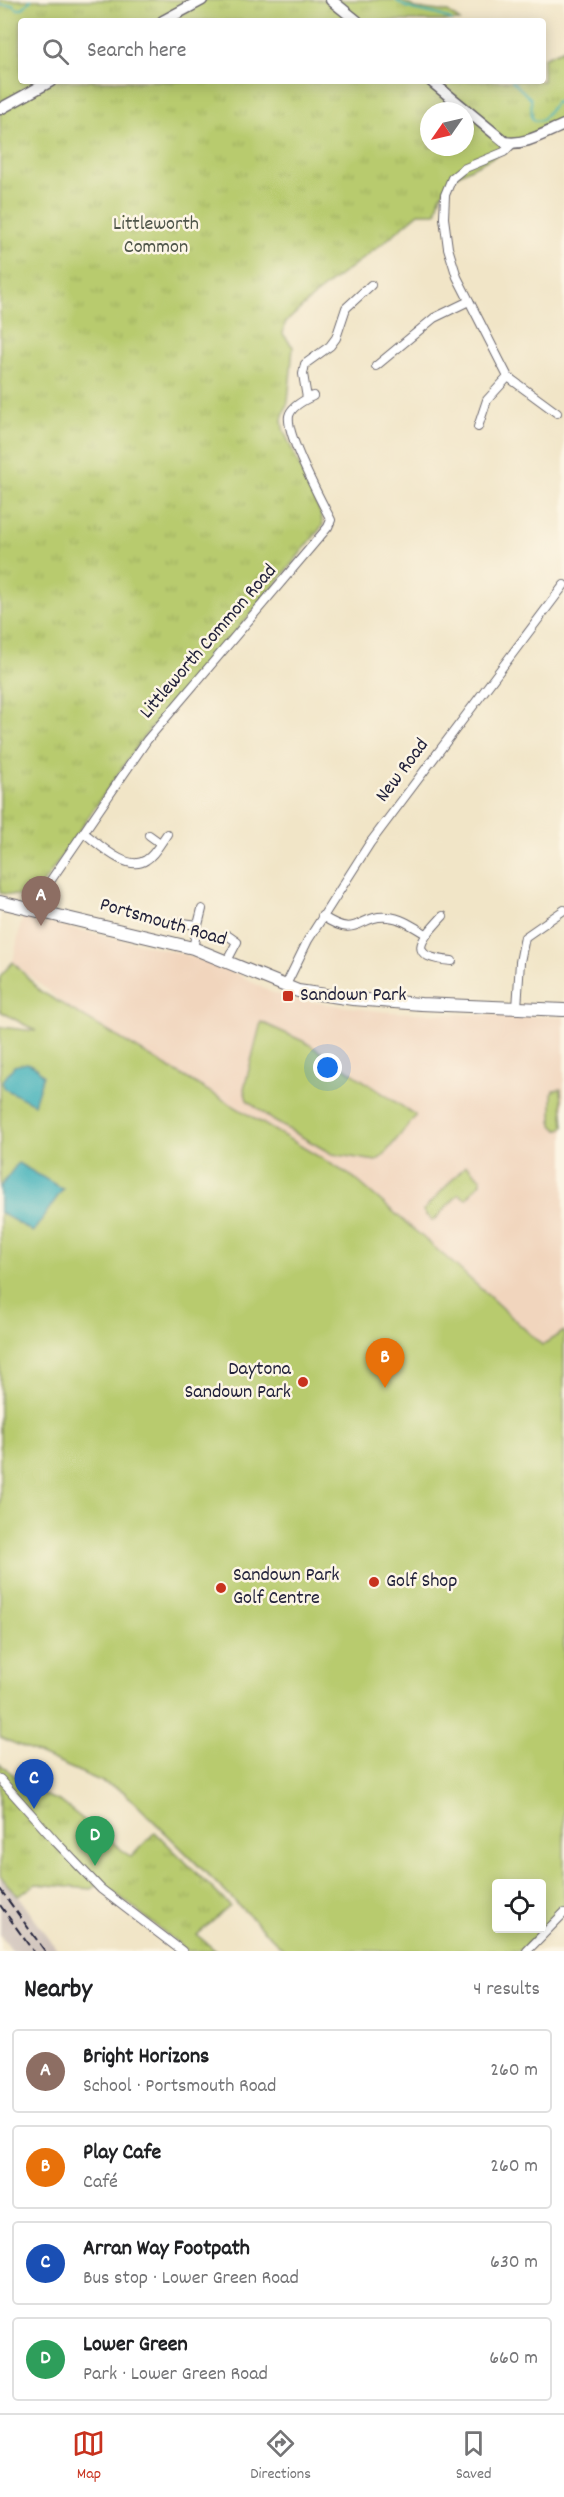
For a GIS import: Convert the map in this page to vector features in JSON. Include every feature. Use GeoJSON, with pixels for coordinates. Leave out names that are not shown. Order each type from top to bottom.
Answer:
{"type":"FeatureCollection","features":[{"type":"Feature","properties":{"kind":"main road","name":"Portsmouth Road"},"geometry":{"type":"LineString","coordinates":[[0,902],[193,948],[285,987],[353,999],[564,1010]]}},
{"type":"Feature","properties":{"kind":"street"},"geometry":{"type":"LineString","coordinates":[[169,18],[202,0]]}},
{"type":"Feature","properties":{"kind":"street"},"geometry":{"type":"LineString","coordinates":[[332,0],[353,18]]}},
{"type":"Feature","properties":{"kind":"street"},"geometry":{"type":"LineString","coordinates":[[0,109],[46,84]]}},
{"type":"Feature","properties":{"kind":"street"},"geometry":{"type":"LineString","coordinates":[[435,84],[505,142],[513,143]]}},
{"type":"Feature","properties":{"kind":"street"},"geometry":{"type":"LineString","coordinates":[[557,413],[508,377],[457,277],[448,248],[444,218],[446,187],[452,178],[463,169],[504,152],[513,143],[564,125]]}},
{"type":"Feature","properties":{"kind":"street","name":"Littleworth Common Road"},"geometry":{"type":"LineString","coordinates":[[34,909],[40,896],[147,740],[328,527],[331,520],[310,478],[289,425],[289,414],[296,406],[310,397],[303,374],[305,364],[330,346],[336,338],[346,308],[371,285]]}},
{"type":"Feature","properties":{"kind":"street"},"geometry":{"type":"LineString","coordinates":[[376,366],[434,318],[469,301]]}},
{"type":"Feature","properties":{"kind":"street"},"geometry":{"type":"LineString","coordinates":[[476,427],[487,400],[508,377]]}},
{"type":"Feature","properties":{"kind":"street","name":"New Road"},"geometry":{"type":"LineString","coordinates":[[285,987],[301,952],[322,916],[401,800],[564,585]]}},
{"type":"Feature","properties":{"kind":"street"},"geometry":{"type":"LineString","coordinates":[[84,833],[129,863],[146,860],[167,834]]}},
{"type":"Feature","properties":{"kind":"street"},"geometry":{"type":"LineString","coordinates":[[149,835],[160,843]]}},
{"type":"Feature","properties":{"kind":"street"},"geometry":{"type":"LineString","coordinates":[[193,948],[202,909]]}},
{"type":"Feature","properties":{"kind":"street"},"geometry":{"type":"LineString","coordinates":[[517,1008],[520,962],[525,937],[564,909]]}},
{"type":"Feature","properties":{"kind":"street"},"geometry":{"type":"LineString","coordinates":[[399,919],[405,910]]}},
{"type":"Feature","properties":{"kind":"street"},"geometry":{"type":"LineString","coordinates":[[322,916],[338,925],[354,927],[380,917],[399,919],[426,934]]}},
{"type":"Feature","properties":{"kind":"street"},"geometry":{"type":"LineString","coordinates":[[443,916],[426,934],[421,948],[422,954],[452,961]]}},
{"type":"Feature","properties":{"kind":"street"},"geometry":{"type":"LineString","coordinates":[[175,922],[198,925]]}},
{"type":"Feature","properties":{"kind":"street"},"geometry":{"type":"LineString","coordinates":[[227,935],[237,942],[227,961]]}},
{"type":"Feature","properties":{"kind":"street"},"geometry":{"type":"LineString","coordinates":[[0,1779],[101,1889],[182,1951]]}},
{"type":"Feature","properties":{"kind":"street"},"geometry":{"type":"LineString","coordinates":[[528,1951],[564,1912]]}},
{"type":"Feature","properties":{"kind":"shaded area"},"geometry":{"type":"Polygon","coordinates":[[[22,917],[185,954],[234,972],[270,992],[298,1000],[386,1012],[564,1017],[564,1365],[455,1265],[353,1177],[76,1014],[13,962],[22,917]]]}},
{"type":"Feature","properties":{"kind":"shaded area"},"geometry":{"type":"Polygon","coordinates":[[[0,1876],[18,1896],[58,1951],[12,1951],[0,1935],[0,1876]]]}},
{"type":"Feature","properties":{"kind":"green space","name":"Littleworth Common"},"geometry":{"type":"Polygon","coordinates":[[[0,0],[401,0],[415,8],[448,12],[456,18],[18,18],[18,84],[546,84],[546,57],[564,49],[564,125],[526,140],[452,178],[440,197],[436,213],[419,213],[322,289],[285,323],[283,334],[293,347],[288,402],[282,419],[283,429],[320,512],[323,525],[258,606],[142,739],[33,898],[0,893],[0,0]]]}},
{"type":"Feature","properties":{"kind":"green space"},"geometry":{"type":"Polygon","coordinates":[[[13,962],[40,991],[353,1177],[455,1265],[542,1345],[564,1331],[564,1908],[546,1926],[546,1879],[492,1879],[492,1933],[538,1933],[520,1951],[285,1951],[123,1791],[0,1737],[0,1027],[36,1031],[0,1011],[0,976],[13,962]]]}},
{"type":"Feature","properties":{"kind":"green space"},"geometry":{"type":"Polygon","coordinates":[[[261,1022],[305,1042],[415,1115],[383,1156],[376,1161],[332,1154],[274,1121],[247,1100],[244,1089],[261,1022]]]}},
{"type":"Feature","properties":{"kind":"green space"},"geometry":{"type":"Polygon","coordinates":[[[561,1089],[564,1127],[558,1130],[552,1125],[552,1094],[553,1090],[561,1089]]]}},
{"type":"Feature","properties":{"kind":"green space"},"geometry":{"type":"Polygon","coordinates":[[[466,1165],[480,1178],[480,1183],[466,1199],[459,1194],[433,1221],[423,1211],[466,1165]]]}},
{"type":"Feature","properties":{"kind":"green space"},"geometry":{"type":"Polygon","coordinates":[[[0,1764],[34,1791],[61,1802],[131,1857],[155,1832],[230,1906],[197,1935],[216,1951],[188,1951],[101,1882],[92,1889],[36,1884],[18,1896],[0,1876],[0,1764]]]}},
{"type":"Feature","properties":{"kind":"water"},"geometry":{"type":"Polygon","coordinates":[[[27,1063],[37,1068],[43,1076],[34,1104],[5,1089],[2,1082],[14,1066],[27,1063]]]}},
{"type":"Feature","properties":{"kind":"water"},"geometry":{"type":"Polygon","coordinates":[[[18,1163],[63,1189],[33,1232],[0,1212],[0,1187],[18,1163]]]}},
{"type":"Feature","properties":{"kind":"waterway"},"geometry":{"type":"LineString","coordinates":[[0,5],[13,5],[17,9],[22,9],[31,0]]}},
{"type":"Feature","properties":{"kind":"waterway"},"geometry":{"type":"LineString","coordinates":[[396,0],[409,8],[447,18]]}},
{"type":"Feature","properties":{"kind":"waterway"},"geometry":{"type":"LineString","coordinates":[[515,84],[531,99],[532,118],[535,121],[542,120],[556,102],[564,105]]}},
{"type":"Feature","properties":{"kind":"railway"},"geometry":{"type":"LineString","coordinates":[[0,1889],[45,1951]]}},
{"type":"Feature","properties":{"kind":"railway"},"geometry":{"type":"LineString","coordinates":[[0,1905],[33,1951]]}},
{"type":"Feature","properties":{"kind":"place","name":"Bright Horizons"},"geometry":{"type":"Point","coordinates":[41,926]}},
{"type":"Feature","properties":{"kind":"place","name":"Sandown Park"},"geometry":{"type":"Point","coordinates":[288,996]}},
{"type":"Feature","properties":{"kind":"place","name":"Daytona Sandown Park"},"geometry":{"type":"Point","coordinates":[303,1382]}},
{"type":"Feature","properties":{"kind":"place","name":"Play Cafe"},"geometry":{"type":"Point","coordinates":[385,1388]}},
{"type":"Feature","properties":{"kind":"place","name":"Golf Shop"},"geometry":{"type":"Point","coordinates":[374,1582]}},
{"type":"Feature","properties":{"kind":"place","name":"Sandown Park Golf Centre"},"geometry":{"type":"Point","coordinates":[221,1588]}},
{"type":"Feature","properties":{"kind":"place","name":"Arran Way Footpath"},"geometry":{"type":"Point","coordinates":[34,1809]}},
{"type":"Feature","properties":{"kind":"place","name":"Lower Green"},"geometry":{"type":"Point","coordinates":[95,1866]}}]}
